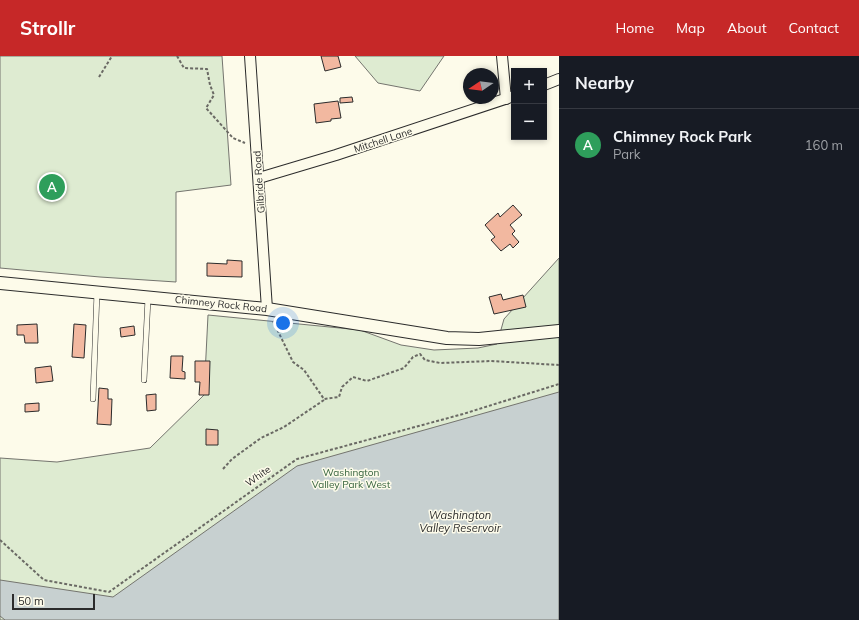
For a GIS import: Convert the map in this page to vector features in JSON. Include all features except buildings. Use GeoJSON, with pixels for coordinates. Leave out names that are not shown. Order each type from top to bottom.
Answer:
{"type":"FeatureCollection","features":[{"type":"Feature","properties":{"kind":"street","name":"Gilbride Road"},"geometry":{"type":"LineString","coordinates":[[250,56],[267,309]]}},
{"type":"Feature","properties":{"kind":"street","name":"Mitchell Lane"},"geometry":{"type":"LineString","coordinates":[[259,178],[336,155],[510,98],[502,56]]}},
{"type":"Feature","properties":{"kind":"street"},"geometry":{"type":"LineString","coordinates":[[547,84],[559,79]]}},
{"type":"Feature","properties":{"kind":"street","name":"Chimney Rock Road"},"geometry":{"type":"LineString","coordinates":[[0,283],[267,309],[447,338],[479,340],[559,330]]}},
{"type":"Feature","properties":{"kind":"lane"},"geometry":{"type":"LineString","coordinates":[[93,399],[97,292]]}},
{"type":"Feature","properties":{"kind":"lane"},"geometry":{"type":"LineString","coordinates":[[144,380],[148,297]]}},
{"type":"Feature","properties":{"kind":"path"},"geometry":{"type":"LineString","coordinates":[[99,77],[112,56]]}},
{"type":"Feature","properties":{"kind":"path"},"geometry":{"type":"LineString","coordinates":[[177,56],[184,68],[207,69],[210,85],[214,95],[206,108],[213,117],[233,138],[247,144],[256,144]]}},
{"type":"Feature","properties":{"kind":"path"},"geometry":{"type":"LineString","coordinates":[[267,309],[293,362],[304,370],[324,399]]}},
{"type":"Feature","properties":{"kind":"path"},"geometry":{"type":"LineString","coordinates":[[223,469],[255,442],[284,428],[324,399],[339,397],[342,388],[353,377],[367,381],[404,368],[413,357],[420,354],[425,360],[440,363],[491,361],[559,365]]}},
{"type":"Feature","properties":{"kind":"path","name":"White"},"geometry":{"type":"LineString","coordinates":[[0,540],[44,580],[109,592],[297,459],[463,414],[559,384]]}},
{"type":"Feature","properties":{"kind":"green space"},"geometry":{"type":"Polygon","coordinates":[[[0,56],[222,56],[231,185],[176,192],[176,282],[0,268],[0,56]]]}},
{"type":"Feature","properties":{"kind":"green space"},"geometry":{"type":"Polygon","coordinates":[[[355,56],[444,56],[420,91],[378,83],[355,56]]]}},
{"type":"Feature","properties":{"kind":"green space","name":"Washington Valley Park West"},"geometry":{"type":"Polygon","coordinates":[[[559,258],[559,620],[0,620],[0,458],[57,462],[150,448],[204,395],[208,315],[360,330],[401,345],[434,350],[478,348],[497,344],[504,319],[559,258]]]}},
{"type":"Feature","properties":{"kind":"water","name":"Washington Valley Reservoir"},"geometry":{"type":"Polygon","coordinates":[[[559,392],[559,620],[5,620],[0,616],[0,580],[113,597],[297,466],[559,392]]]}},
{"type":"Feature","properties":{"kind":"place","name":"Chimney Rock Park"},"geometry":{"type":"Point","coordinates":[52,187]}}]}
